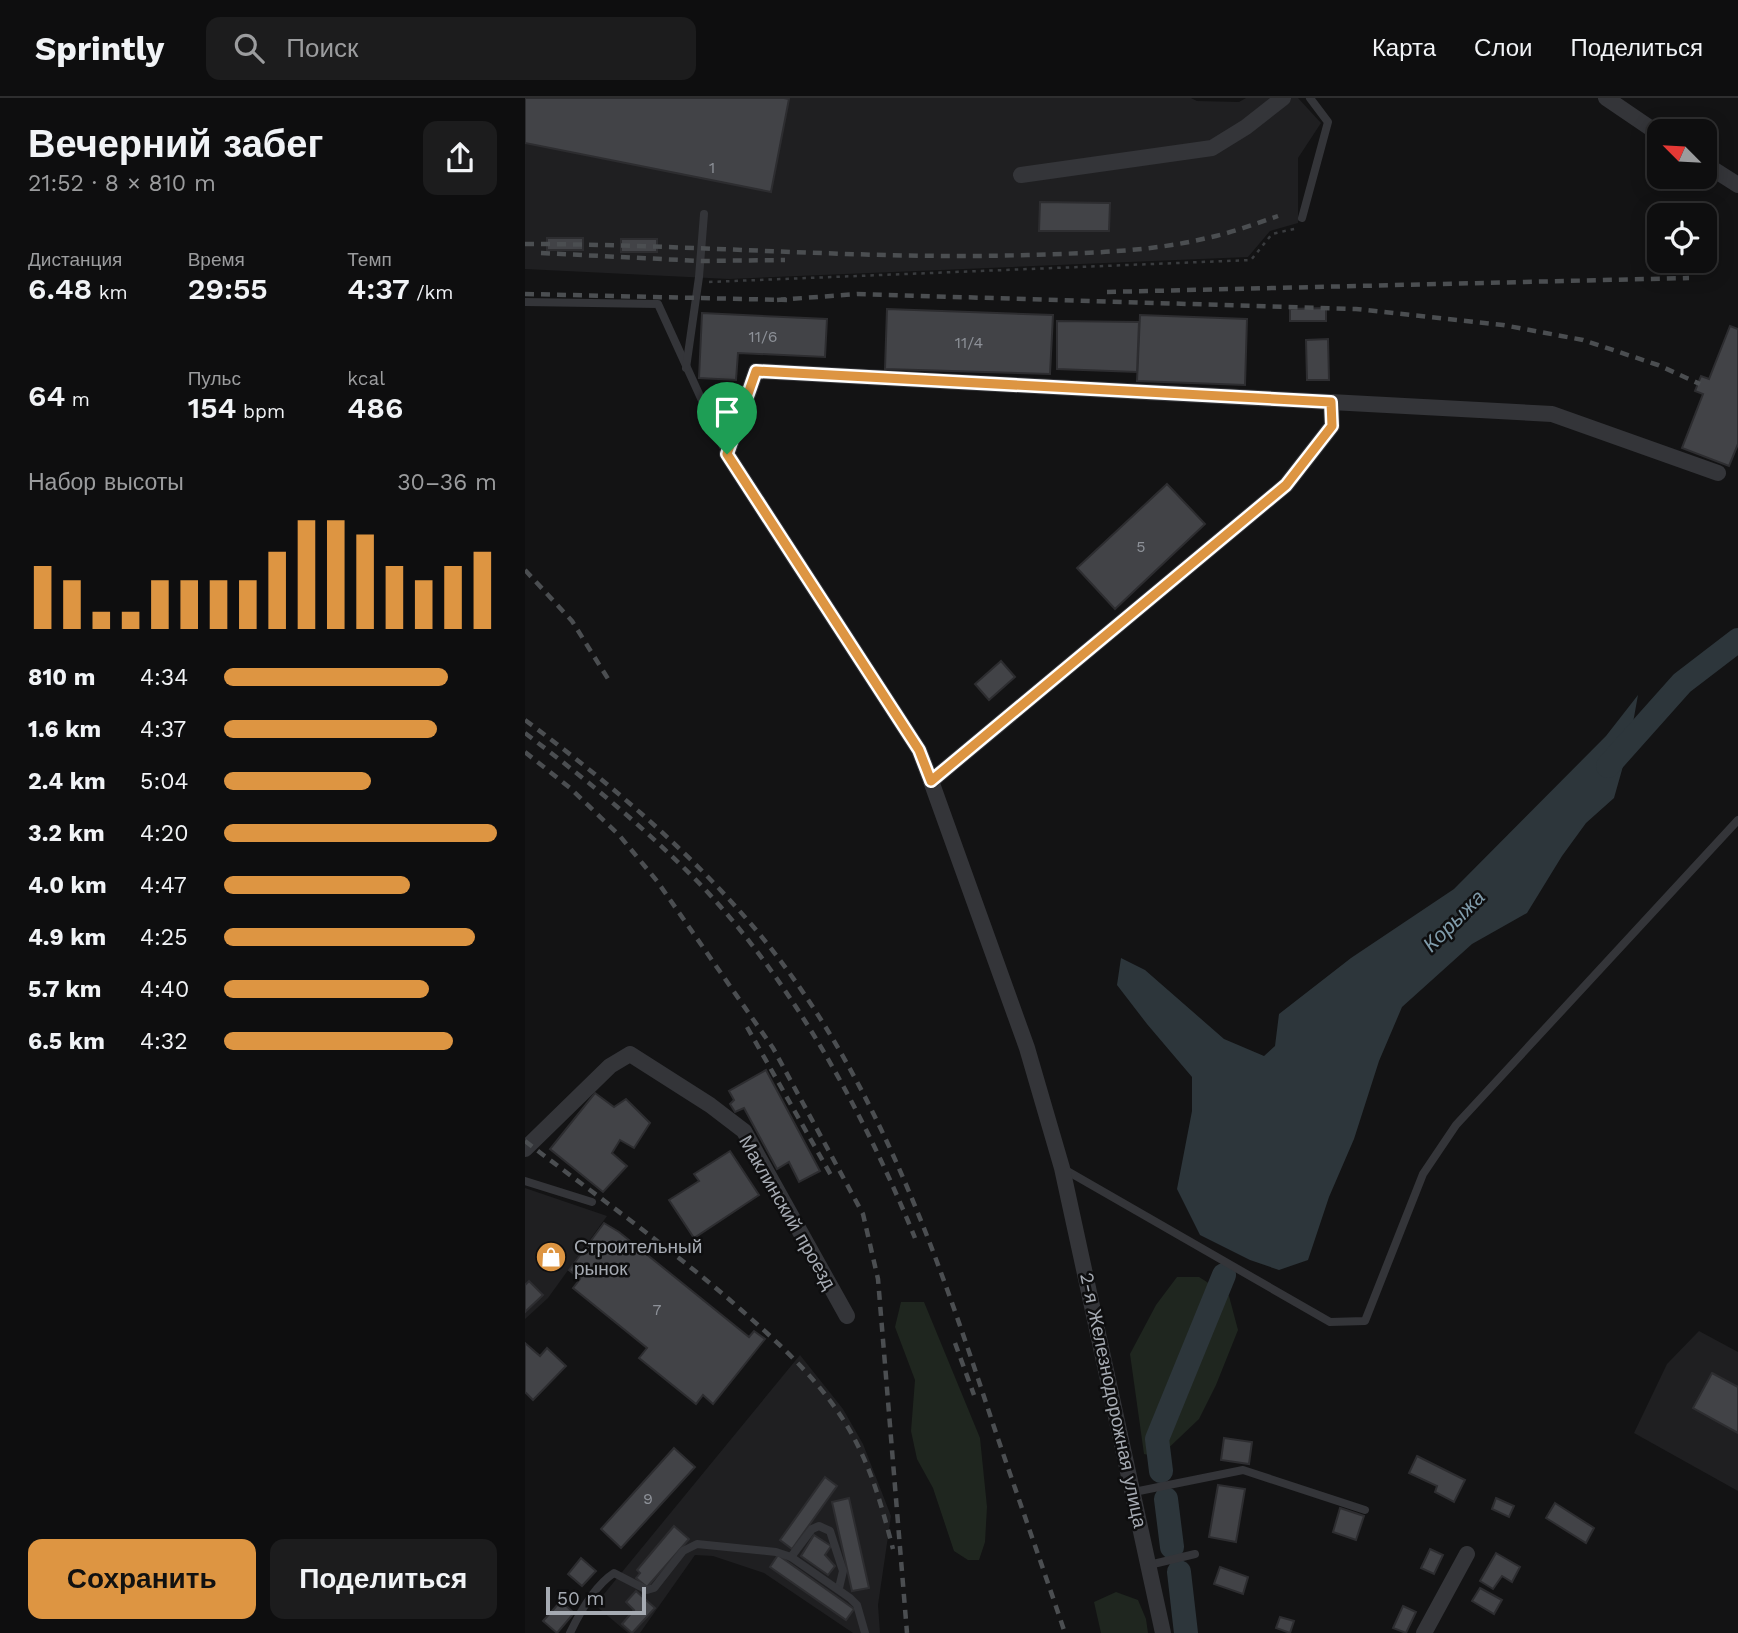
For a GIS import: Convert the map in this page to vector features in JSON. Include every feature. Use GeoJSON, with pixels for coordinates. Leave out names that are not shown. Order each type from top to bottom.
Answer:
{"type":"FeatureCollection","features":[{"type":"Feature","properties":{"kind":"street"},"geometry":{"type":"LineString","coordinates":[[1021,175],[1212,148],[1246,128],[1283,98]]}},
{"type":"Feature","properties":{"kind":"street"},"geometry":{"type":"LineString","coordinates":[[1606,98],[1647,126]]}},
{"type":"Feature","properties":{"kind":"street"},"geometry":{"type":"LineString","coordinates":[[1717,172],[1738,185]]}},
{"type":"Feature","properties":{"kind":"street"},"geometry":{"type":"LineString","coordinates":[[727,454],[756,371],[1552,414],[1718,473]]}},
{"type":"Feature","properties":{"kind":"street"},"geometry":{"type":"LineString","coordinates":[[931,781],[1286,485],[1332,426],[1331,402]]}},
{"type":"Feature","properties":{"kind":"street","name":"2-я Железнодорожная улица"},"geometry":{"type":"LineString","coordinates":[[727,454],[919,750],[931,781],[1027,1048],[1062,1168],[1163,1633]]}},
{"type":"Feature","properties":{"kind":"street","name":"Маклинский проезд"},"geometry":{"type":"LineString","coordinates":[[525,1149],[610,1066],[630,1054],[710,1105],[744,1131],[847,1316]]}},
{"type":"Feature","properties":{"kind":"street"},"geometry":{"type":"LineString","coordinates":[[1424,1633],[1467,1554]]}},
{"type":"Feature","properties":{"kind":"lane"},"geometry":{"type":"LineString","coordinates":[[1302,222],[1328,122],[1310,98]]}},
{"type":"Feature","properties":{"kind":"lane"},"geometry":{"type":"LineString","coordinates":[[686,368],[704,214]]}},
{"type":"Feature","properties":{"kind":"lane"},"geometry":{"type":"LineString","coordinates":[[525,302],[658,304],[727,454]]}},
{"type":"Feature","properties":{"kind":"lane"},"geometry":{"type":"LineString","coordinates":[[1062,1168],[1330,1322],[1364,1321],[1423,1174],[1456,1125],[1738,820]]}},
{"type":"Feature","properties":{"kind":"lane"},"geometry":{"type":"LineString","coordinates":[[525,1181],[592,1202]]}},
{"type":"Feature","properties":{"kind":"lane"},"geometry":{"type":"LineString","coordinates":[[1134,1492],[1243,1470],[1365,1510]]}},
{"type":"Feature","properties":{"kind":"lane"},"geometry":{"type":"LineString","coordinates":[[791,1557],[812,1529],[819,1527],[830,1531],[843,1571],[839,1588]]}},
{"type":"Feature","properties":{"kind":"lane"},"geometry":{"type":"LineString","coordinates":[[570,1633],[577,1617],[607,1577],[614,1573],[647,1590],[654,1588],[690,1546],[697,1544],[776,1552],[791,1557],[839,1588],[857,1605],[865,1633]]}},
{"type":"Feature","properties":{"kind":"lane"},"geometry":{"type":"LineString","coordinates":[[1149,1565],[1195,1554]]}},
{"type":"Feature","properties":{"kind":"path"},"geometry":{"type":"LineString","coordinates":[[698,282],[1251,260],[1272,234],[1302,222]]}},
{"type":"Feature","properties":{"kind":"shaded area"},"geometry":{"type":"Polygon","coordinates":[[[525,98],[1191,98],[1197,101],[1239,102],[1246,98],[1298,98],[1321,123],[1298,158],[1298,223],[1270,231],[1248,257],[729,279],[525,269],[525,98]]]}},
{"type":"Feature","properties":{"kind":"shaded area","name":"Строительный рынок"},"geometry":{"type":"Polygon","coordinates":[[[525,1188],[607,1216],[548,1298],[525,1319],[525,1188]]]}},
{"type":"Feature","properties":{"kind":"shaded area"},"geometry":{"type":"Polygon","coordinates":[[[1177,1277],[1199,1277],[1229,1296],[1238,1330],[1199,1419],[1159,1457],[1144,1454],[1130,1354],[1156,1305],[1177,1277]]]}},
{"type":"Feature","properties":{"kind":"shaded area"},"geometry":{"type":"Polygon","coordinates":[[[901,1302],[924,1302],[980,1438],[987,1507],[985,1542],[979,1560],[968,1560],[954,1551],[933,1488],[917,1459],[911,1431],[915,1380],[895,1327],[901,1302]]]}},
{"type":"Feature","properties":{"kind":"shaded area"},"geometry":{"type":"Polygon","coordinates":[[[1699,1331],[1738,1352],[1738,1491],[1634,1433],[1667,1364],[1699,1331]]]}},
{"type":"Feature","properties":{"kind":"shaded area"},"geometry":{"type":"Polygon","coordinates":[[[800,1355],[843,1409],[863,1444],[891,1516],[878,1605],[880,1633],[853,1633],[764,1573],[713,1556],[695,1555],[640,1633],[628,1633],[595,1605],[800,1355]]]}},
{"type":"Feature","properties":{"kind":"shaded area"},"geometry":{"type":"Polygon","coordinates":[[[1116,1592],[1138,1600],[1146,1619],[1148,1633],[1101,1633],[1094,1602],[1116,1592]]]}},
{"type":"Feature","properties":{"kind":"water"},"geometry":{"type":"Polygon","coordinates":[[[1638,695],[1629,745],[1614,798],[1586,823],[1527,913],[1472,944],[1402,1007],[1379,1061],[1354,1139],[1329,1197],[1308,1260],[1279,1270],[1250,1260],[1200,1235],[1177,1189],[1192,1111],[1192,1077],[1117,985],[1121,958],[1145,970],[1224,1039],[1264,1056],[1275,1046],[1279,1014],[1351,958],[1454,889],[1606,736],[1638,695]]]}},
{"type":"Feature","properties":{"kind":"building"},"geometry":{"type":"Polygon","coordinates":[[[525,98],[789,99],[771,192],[525,143],[525,98]]]}},
{"type":"Feature","properties":{"kind":"building"},"geometry":{"type":"Polygon","coordinates":[[[1040,202],[1110,203],[1109,231],[1039,231],[1040,202]]]}},
{"type":"Feature","properties":{"kind":"building"},"geometry":{"type":"Polygon","coordinates":[[[547,238],[583,238],[583,250],[547,250],[547,238]]]}},
{"type":"Feature","properties":{"kind":"building"},"geometry":{"type":"Polygon","coordinates":[[[621,239],[657,239],[657,252],[621,252],[621,239]]]}},
{"type":"Feature","properties":{"kind":"building"},"geometry":{"type":"Polygon","coordinates":[[[1326,308],[1326,321],[1290,321],[1290,309],[1326,308]]]}},
{"type":"Feature","properties":{"kind":"building"},"geometry":{"type":"Polygon","coordinates":[[[887,309],[1053,315],[1050,374],[885,369],[887,309]]]}},
{"type":"Feature","properties":{"kind":"building"},"geometry":{"type":"Polygon","coordinates":[[[702,313],[827,319],[825,357],[738,353],[736,380],[699,378],[702,313]]]}},
{"type":"Feature","properties":{"kind":"building"},"geometry":{"type":"Polygon","coordinates":[[[1140,315],[1247,319],[1245,385],[1137,381],[1140,315]]]}},
{"type":"Feature","properties":{"kind":"building"},"geometry":{"type":"Polygon","coordinates":[[[1057,321],[1139,322],[1137,372],[1057,369],[1057,321]]]}},
{"type":"Feature","properties":{"kind":"building"},"geometry":{"type":"Polygon","coordinates":[[[1730,326],[1738,329],[1738,444],[1729,466],[1682,448],[1703,394],[1695,391],[1701,376],[1709,379],[1730,326]]]}},
{"type":"Feature","properties":{"kind":"building"},"geometry":{"type":"Polygon","coordinates":[[[1328,339],[1329,380],[1307,380],[1306,340],[1328,339]]]}},
{"type":"Feature","properties":{"kind":"building"},"geometry":{"type":"Polygon","coordinates":[[[1167,484],[1205,524],[1115,609],[1077,568],[1167,484]]]}},
{"type":"Feature","properties":{"kind":"building"},"geometry":{"type":"Polygon","coordinates":[[[1001,661],[1015,677],[989,700],[975,684],[1001,661]]]}},
{"type":"Feature","properties":{"kind":"building"},"geometry":{"type":"Polygon","coordinates":[[[766,1070],[820,1171],[799,1182],[789,1162],[777,1169],[744,1108],[735,1112],[730,1104],[734,1100],[729,1091],[766,1070]]]}},
{"type":"Feature","properties":{"kind":"building"},"geometry":{"type":"Polygon","coordinates":[[[595,1093],[614,1107],[626,1099],[650,1123],[634,1148],[620,1140],[612,1153],[627,1166],[603,1192],[550,1149],[595,1093]]]}},
{"type":"Feature","properties":{"kind":"building"},"geometry":{"type":"Polygon","coordinates":[[[730,1151],[759,1195],[694,1238],[669,1200],[699,1181],[694,1174],[730,1151]]]}},
{"type":"Feature","properties":{"kind":"building"},"geometry":{"type":"Polygon","coordinates":[[[604,1223],[619,1232],[749,1337],[754,1331],[765,1339],[713,1404],[703,1395],[696,1404],[639,1358],[647,1348],[573,1288],[580,1279],[569,1270],[604,1223]]]}},
{"type":"Feature","properties":{"kind":"building"},"geometry":{"type":"Polygon","coordinates":[[[529,1281],[543,1295],[525,1312],[525,1285],[529,1281]]]}},
{"type":"Feature","properties":{"kind":"building"},"geometry":{"type":"Polygon","coordinates":[[[525,1343],[540,1356],[547,1348],[566,1366],[533,1400],[525,1392],[525,1343]]]}},
{"type":"Feature","properties":{"kind":"building"},"geometry":{"type":"Polygon","coordinates":[[[1712,1373],[1738,1387],[1738,1433],[1693,1408],[1712,1373]]]}},
{"type":"Feature","properties":{"kind":"building"},"geometry":{"type":"Polygon","coordinates":[[[1224,1438],[1252,1442],[1249,1464],[1221,1460],[1224,1438]]]}},
{"type":"Feature","properties":{"kind":"building"},"geometry":{"type":"Polygon","coordinates":[[[674,1448],[695,1467],[621,1548],[601,1529],[674,1448]]]}},
{"type":"Feature","properties":{"kind":"building"},"geometry":{"type":"Polygon","coordinates":[[[1417,1456],[1465,1480],[1454,1502],[1435,1492],[1437,1486],[1409,1473],[1417,1456]]]}},
{"type":"Feature","properties":{"kind":"building"},"geometry":{"type":"Polygon","coordinates":[[[825,1477],[837,1486],[792,1549],[780,1540],[825,1477]]]}},
{"type":"Feature","properties":{"kind":"building"},"geometry":{"type":"Polygon","coordinates":[[[1218,1485],[1245,1489],[1236,1542],[1209,1537],[1218,1485]]]}},
{"type":"Feature","properties":{"kind":"building"},"geometry":{"type":"Polygon","coordinates":[[[849,1498],[869,1588],[852,1591],[832,1502],[849,1498]]]}},
{"type":"Feature","properties":{"kind":"building"},"geometry":{"type":"Polygon","coordinates":[[[1496,1498],[1514,1506],[1509,1517],[1492,1509],[1496,1498]]]}},
{"type":"Feature","properties":{"kind":"building"},"geometry":{"type":"Polygon","coordinates":[[[1555,1503],[1594,1528],[1586,1543],[1546,1518],[1555,1503]]]}},
{"type":"Feature","properties":{"kind":"building"},"geometry":{"type":"Polygon","coordinates":[[[1340,1508],[1364,1516],[1356,1540],[1333,1532],[1340,1508]]]}},
{"type":"Feature","properties":{"kind":"building"},"geometry":{"type":"Polygon","coordinates":[[[674,1526],[689,1539],[647,1587],[636,1578],[640,1573],[637,1570],[674,1526]]]}},
{"type":"Feature","properties":{"kind":"building"},"geometry":{"type":"Polygon","coordinates":[[[814,1535],[831,1546],[825,1555],[835,1566],[828,1575],[801,1556],[814,1535]]]}},
{"type":"Feature","properties":{"kind":"building"},"geometry":{"type":"Polygon","coordinates":[[[1430,1549],[1443,1555],[1434,1574],[1421,1568],[1430,1549]]]}},
{"type":"Feature","properties":{"kind":"building"},"geometry":{"type":"Polygon","coordinates":[[[1496,1553],[1520,1567],[1512,1582],[1502,1576],[1493,1589],[1480,1581],[1496,1553]]]}},
{"type":"Feature","properties":{"kind":"building"},"geometry":{"type":"Polygon","coordinates":[[[778,1555],[854,1609],[846,1620],[770,1567],[778,1555]]]}},
{"type":"Feature","properties":{"kind":"building"},"geometry":{"type":"Polygon","coordinates":[[[581,1558],[596,1571],[582,1586],[568,1574],[581,1558]]]}},
{"type":"Feature","properties":{"kind":"building"},"geometry":{"type":"Polygon","coordinates":[[[1220,1567],[1248,1577],[1243,1594],[1214,1584],[1220,1567]]]}},
{"type":"Feature","properties":{"kind":"building"},"geometry":{"type":"Polygon","coordinates":[[[1480,1588],[1502,1600],[1494,1614],[1472,1601],[1480,1588]]]}},
{"type":"Feature","properties":{"kind":"building"},"geometry":{"type":"Polygon","coordinates":[[[636,1591],[655,1608],[632,1633],[622,1624],[634,1610],[626,1602],[636,1591]]]}},
{"type":"Feature","properties":{"kind":"building"},"geometry":{"type":"Polygon","coordinates":[[[561,1601],[574,1613],[557,1633],[543,1621],[561,1601]]]}},
{"type":"Feature","properties":{"kind":"building"},"geometry":{"type":"Polygon","coordinates":[[[1403,1606],[1416,1612],[1406,1633],[1393,1628],[1403,1606]]]}},
{"type":"Feature","properties":{"kind":"building"},"geometry":{"type":"Polygon","coordinates":[[[1280,1617],[1294,1621],[1290,1633],[1276,1628],[1280,1617]]]}},
{"type":"Feature","properties":{"kind":"waterway","name":"Корыжа"},"geometry":{"type":"LineString","coordinates":[[1608,766],[1682,683],[1738,640]]}},
{"type":"Feature","properties":{"kind":"waterway","name":"Корыжа"},"geometry":{"type":"LineString","coordinates":[[1161,1471],[1157,1439],[1224,1275]]}},
{"type":"Feature","properties":{"kind":"waterway","name":"Корыжа"},"geometry":{"type":"LineString","coordinates":[[1166,1499],[1172,1547]]}},
{"type":"Feature","properties":{"kind":"waterway","name":"Корыжа"},"geometry":{"type":"LineString","coordinates":[[1179,1572],[1186,1633]]}},
{"type":"Feature","properties":{"kind":"railway"},"geometry":{"type":"LineString","coordinates":[[525,244],[840,254],[965,256],[1073,253],[1185,243],[1225,234],[1278,216]]}},
{"type":"Feature","properties":{"kind":"railway"},"geometry":{"type":"LineString","coordinates":[[541,253],[701,261],[785,260]]}},
{"type":"Feature","properties":{"kind":"railway"},"geometry":{"type":"LineString","coordinates":[[1107,292],[1689,278]]}},
{"type":"Feature","properties":{"kind":"railway"},"geometry":{"type":"LineString","coordinates":[[525,294],[787,300]]}},
{"type":"Feature","properties":{"kind":"railway"},"geometry":{"type":"LineString","coordinates":[[777,300],[857,294],[1356,309],[1503,325],[1583,340],[1658,365],[1700,384]]}},
{"type":"Feature","properties":{"kind":"railway"},"geometry":{"type":"LineString","coordinates":[[525,570],[572,621],[610,682]]}},
{"type":"Feature","properties":{"kind":"railway"},"geometry":{"type":"LineString","coordinates":[[525,720],[615,791],[699,868],[751,924],[794,979],[832,1037],[865,1098],[923,1225],[1065,1633]]}},
{"type":"Feature","properties":{"kind":"railway"},"geometry":{"type":"LineString","coordinates":[[525,733],[615,805],[678,862],[732,920],[764,961],[795,1005],[849,1096],[915,1238]]}},
{"type":"Feature","properties":{"kind":"railway"},"geometry":{"type":"LineString","coordinates":[[525,752],[570,788],[619,835],[657,881],[773,1048],[863,1214],[878,1279],[907,1633]]}},
{"type":"Feature","properties":{"kind":"railway"},"geometry":{"type":"LineString","coordinates":[[747,1027],[832,1177]]}},
{"type":"Feature","properties":{"kind":"railway"},"geometry":{"type":"LineString","coordinates":[[525,1141],[706,1280],[803,1368],[834,1406],[865,1460],[893,1549]]}},
{"type":"Feature","properties":{"kind":"railway"},"geometry":{"type":"LineString","coordinates":[[955,1343],[974,1395]]}},
{"type":"Feature","properties":{"kind":"place","name":"Строительный рынок"},"geometry":{"type":"Point","coordinates":[551,1257]}},
{"type":"Feature","properties":{"kind":"route"},"geometry":{"type":"LineString","coordinates":[[756,371],[1331,402],[1332,426],[1286,485],[931,781],[919,750],[727,454],[756,371]]}}]}
